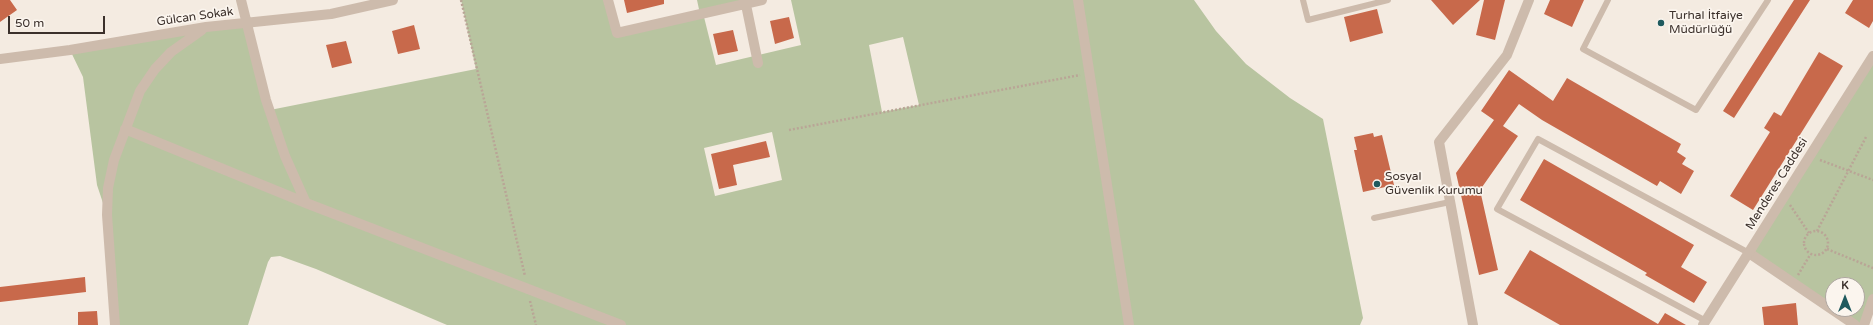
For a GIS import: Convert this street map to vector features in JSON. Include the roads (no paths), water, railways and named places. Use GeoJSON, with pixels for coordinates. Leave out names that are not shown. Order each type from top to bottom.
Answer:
{"type":"FeatureCollection","features":[{"type":"Feature","properties":{"kind":"street"},"geometry":{"type":"LineString","coordinates":[[241,0],[266,100],[285,156],[306,203]]}},
{"type":"Feature","properties":{"kind":"street","name":"Gülcan Sokak"},"geometry":{"type":"LineString","coordinates":[[0,59],[70,50],[206,27],[331,14],[392,0]]}},
{"type":"Feature","properties":{"kind":"street"},"geometry":{"type":"LineString","coordinates":[[608,0],[617,33],[745,2],[762,0]]}},
{"type":"Feature","properties":{"kind":"street"},"geometry":{"type":"LineString","coordinates":[[1078,0],[1129,325]]}},
{"type":"Feature","properties":{"kind":"street"},"geometry":{"type":"LineString","coordinates":[[1473,325],[1439,142],[1507,55],[1529,0]]}},
{"type":"Feature","properties":{"kind":"street"},"geometry":{"type":"LineString","coordinates":[[745,2],[758,63]]}},
{"type":"Feature","properties":{"kind":"street"},"geometry":{"type":"LineString","coordinates":[[115,325],[107,215],[108,188],[114,160],[140,91],[155,69],[171,52],[206,27]]}},
{"type":"Feature","properties":{"kind":"street","name":"Menderes Caddesi"},"geometry":{"type":"LineString","coordinates":[[1705,323],[1873,56]]}},
{"type":"Feature","properties":{"kind":"street"},"geometry":{"type":"LineString","coordinates":[[125,129],[306,203],[621,325]]}},
{"type":"Feature","properties":{"kind":"street"},"geometry":{"type":"LineString","coordinates":[[1749,253],[1855,325]]}},
{"type":"Feature","properties":{"kind":"street"},"geometry":{"type":"LineString","coordinates":[[1864,325],[1873,299]]}},
{"type":"Feature","properties":{"kind":"lane"},"geometry":{"type":"LineString","coordinates":[[1303,0],[1308,20],[1388,0]]}},
{"type":"Feature","properties":{"kind":"lane"},"geometry":{"type":"LineString","coordinates":[[1608,0],[1583,49],[1696,110],[1768,0]]}},
{"type":"Feature","properties":{"kind":"lane"},"geometry":{"type":"LineString","coordinates":[[1705,323],[1497,208],[1538,138],[1749,253]]}},
{"type":"Feature","properties":{"kind":"lane"},"geometry":{"type":"LineString","coordinates":[[1374,218],[1450,202]]}},
{"type":"Feature","properties":{"kind":"place","name":"Turhal İtfaiye Müdürlüğü"},"geometry":{"type":"Point","coordinates":[1661,23]}},
{"type":"Feature","properties":{"kind":"place","name":"Sosyal Güvenlik Kurumu"},"geometry":{"type":"Point","coordinates":[1377,184]}}]}
